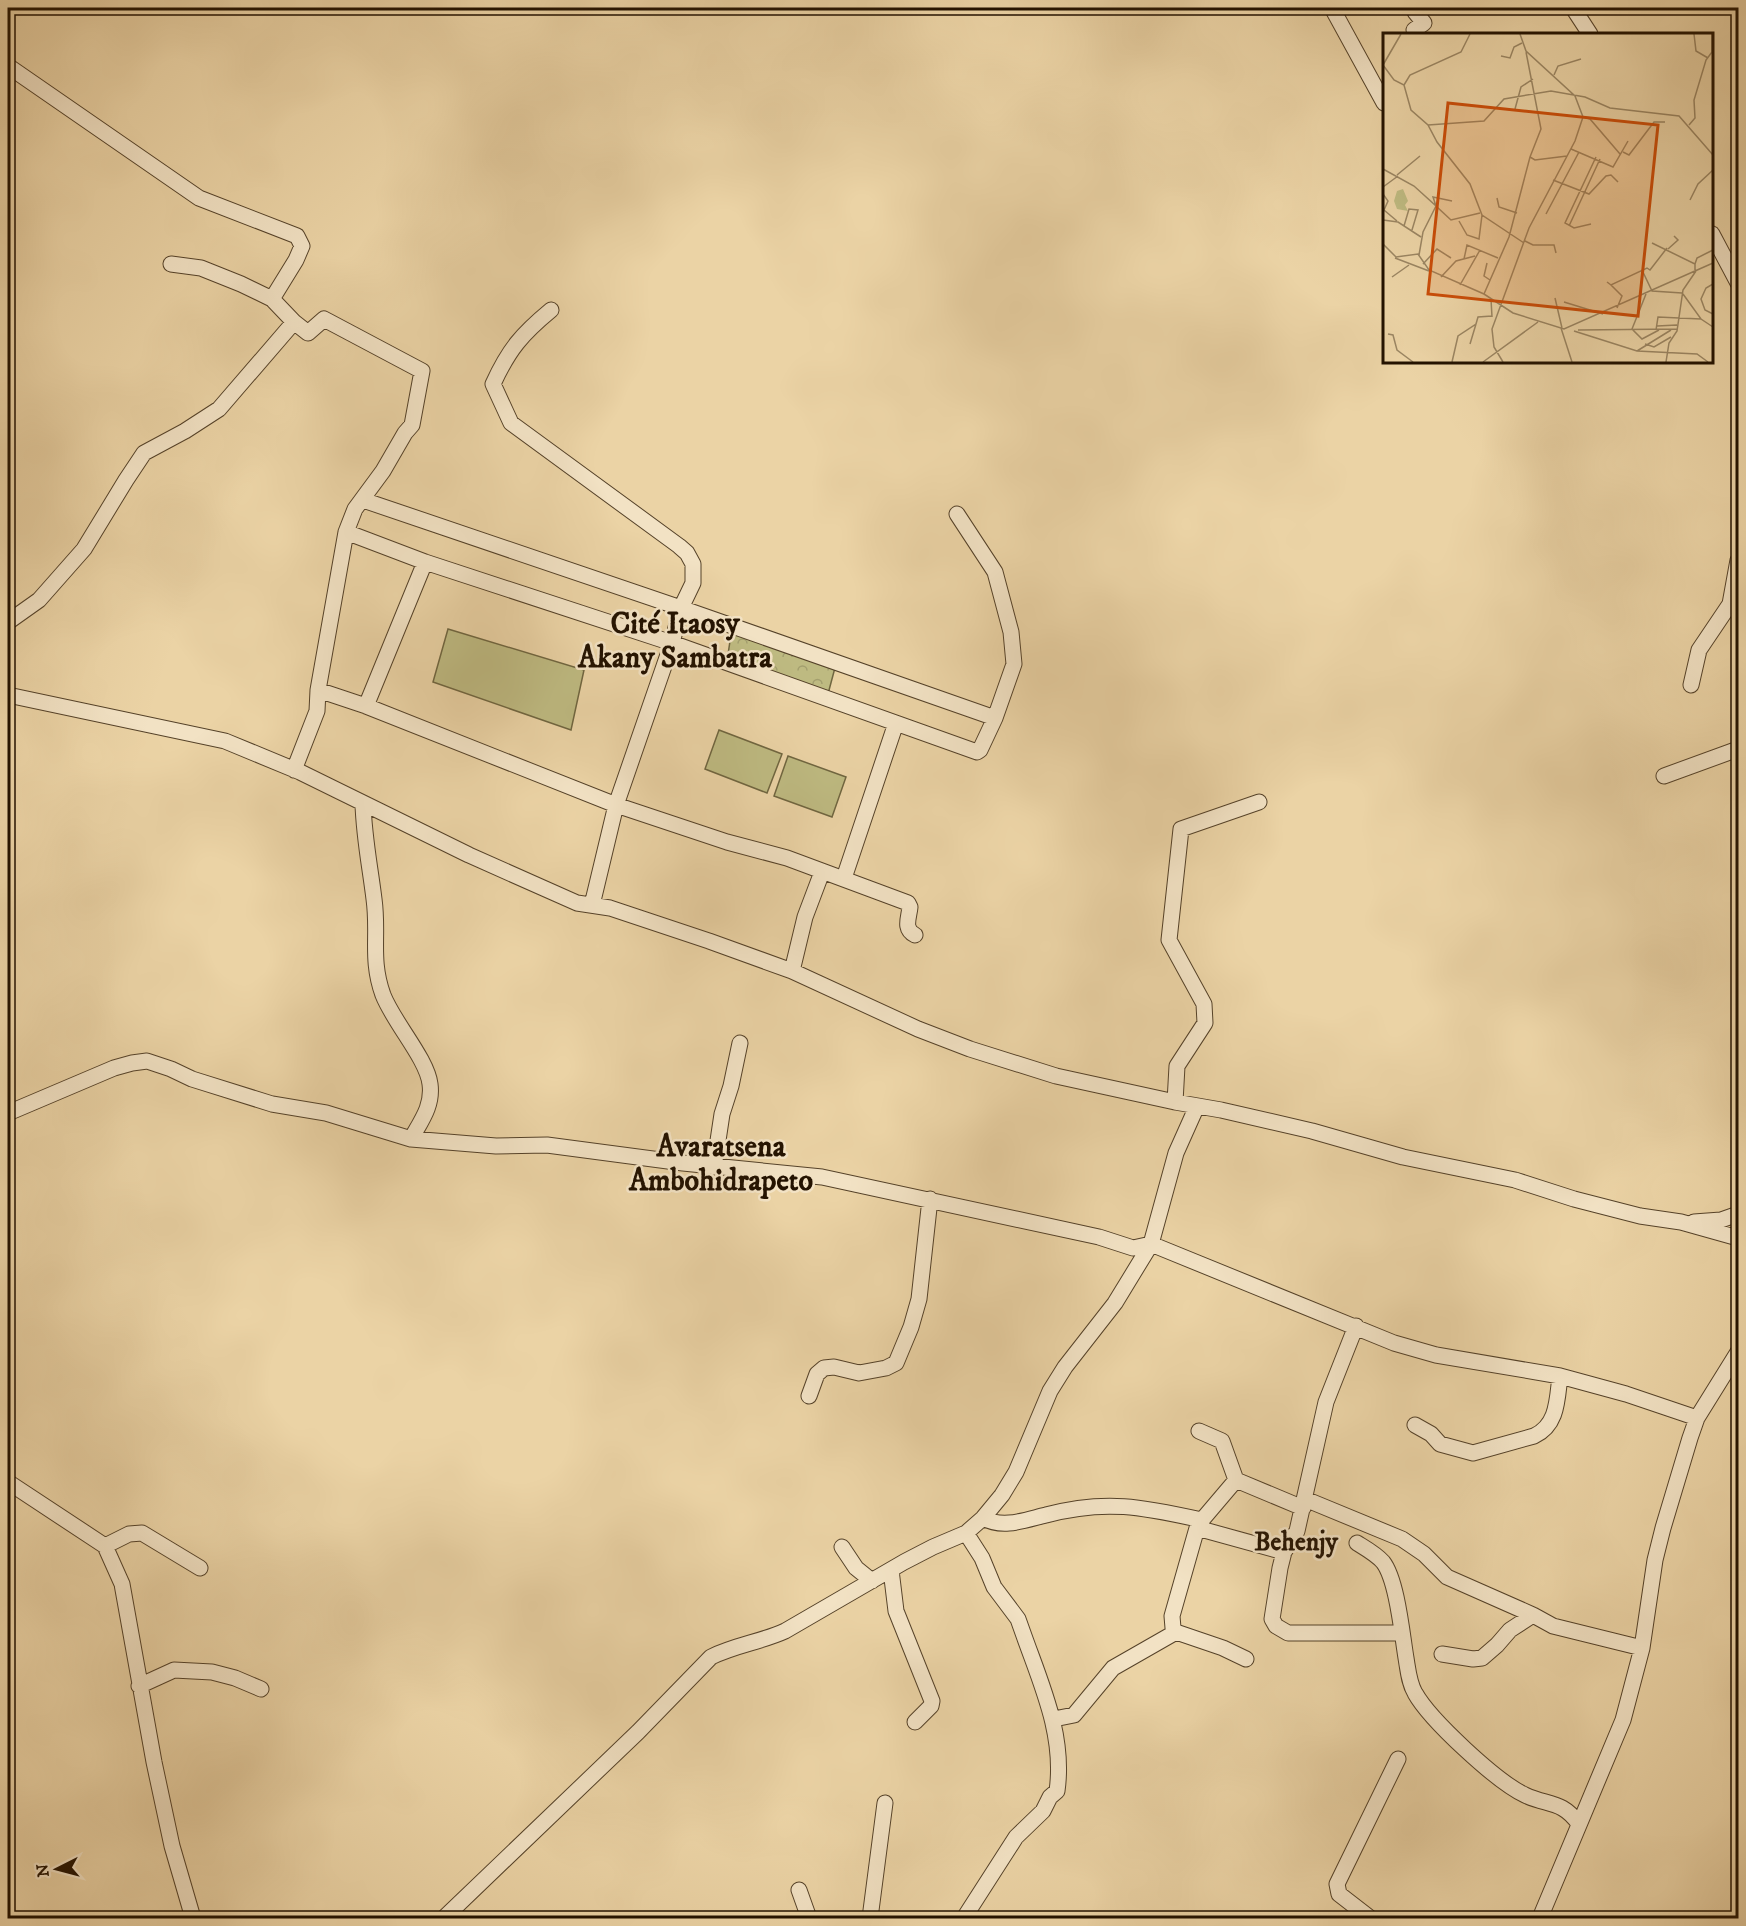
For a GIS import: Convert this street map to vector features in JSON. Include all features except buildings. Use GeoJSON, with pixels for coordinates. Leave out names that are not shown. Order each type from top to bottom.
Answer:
{"type":"FeatureCollection","features":[{"type":"Feature","properties":{"kind":"street"},"geometry":{"type":"LineString","coordinates":[[1332,8],[1383,101]]}},
{"type":"Feature","properties":{"kind":"street"},"geometry":{"type":"LineString","coordinates":[[1574,8],[1589,33]]}},
{"type":"Feature","properties":{"kind":"street"},"geometry":{"type":"LineString","coordinates":[[1415,12],[1424,23],[1414,30],[1416,33]]}},
{"type":"Feature","properties":{"kind":"street"},"geometry":{"type":"LineString","coordinates":[[8,66],[199,198],[297,236],[302,246],[272,299]]}},
{"type":"Feature","properties":{"kind":"street"},"geometry":{"type":"LineString","coordinates":[[1713,236],[1738,283]]}},
{"type":"Feature","properties":{"kind":"street"},"geometry":{"type":"LineString","coordinates":[[171,264],[201,268],[272,299],[308,333],[324,319],[422,371],[412,425],[383,471],[355,509],[346,532],[318,690],[317,711],[294,770]]}},
{"type":"Feature","properties":{"kind":"street"},"geometry":{"type":"LineString","coordinates":[[551,310],[524,333],[504,361],[494,384],[501,404],[512,423],[687,553],[693,564],[693,583],[681,608],[672,643],[616,805],[592,905]]}},
{"type":"Feature","properties":{"kind":"street"},"geometry":{"type":"LineString","coordinates":[[8,622],[39,600],[84,549],[144,453],[219,409],[294,322]]}},
{"type":"Feature","properties":{"kind":"street"},"geometry":{"type":"LineString","coordinates":[[363,500],[995,718]]}},
{"type":"Feature","properties":{"kind":"street"},"geometry":{"type":"LineString","coordinates":[[346,532],[425,562],[672,643],[977,752],[995,718],[1014,664],[1011,632],[995,572],[957,514]]}},
{"type":"Feature","properties":{"kind":"street"},"geometry":{"type":"LineString","coordinates":[[1690,685],[1699,650],[1730,604],[1738,560]]}},
{"type":"Feature","properties":{"kind":"street"},"geometry":{"type":"LineString","coordinates":[[366,706],[425,562]]}},
{"type":"Feature","properties":{"kind":"street"},"geometry":{"type":"LineString","coordinates":[[318,690],[366,706],[616,805],[727,842],[787,858],[908,903],[910,907],[907,928],[915,935]]}},
{"type":"Feature","properties":{"kind":"street"},"geometry":{"type":"LineString","coordinates":[[8,695],[225,741],[294,770],[468,855],[577,903],[610,908],[792,971],[918,1029],[970,1049],[1056,1076],[1312,1131],[1403,1157],[1515,1180],[1574,1199],[1640,1216],[1681,1222],[1738,1238]]}},
{"type":"Feature","properties":{"kind":"street"},"geometry":{"type":"LineString","coordinates":[[844,878],[896,723]]}},
{"type":"Feature","properties":{"kind":"street"},"geometry":{"type":"LineString","coordinates":[[1664,776],[1738,749]]}},
{"type":"Feature","properties":{"kind":"street"},"geometry":{"type":"LineString","coordinates":[[1175,1102],[1177,1066],[1205,1023],[1204,1004],[1169,940],[1181,830],[1259,802]]}},
{"type":"Feature","properties":{"kind":"street"},"geometry":{"type":"LineString","coordinates":[[363,804],[366,856],[374,900],[376,973],[392,1016],[426,1069],[430,1082],[430,1106],[411,1139]]}},
{"type":"Feature","properties":{"kind":"street"},"geometry":{"type":"LineString","coordinates":[[792,971],[805,917],[822,872]]}},
{"type":"Feature","properties":{"kind":"street"},"geometry":{"type":"LineString","coordinates":[[714,1167],[722,1114],[731,1086],[740,1043]]}},
{"type":"Feature","properties":{"kind":"street"},"geometry":{"type":"LineString","coordinates":[[8,1113],[114,1068],[147,1061],[192,1079],[272,1104],[326,1113],[411,1139],[496,1146],[547,1145],[714,1167],[822,1177],[1099,1237],[1123,1246],[1141,1248],[1151,1244],[1394,1343],[1436,1355],[1560,1376],[1626,1394],[1697,1418]]}},
{"type":"Feature","properties":{"kind":"street"},"geometry":{"type":"LineString","coordinates":[[444,1918],[638,1732],[711,1657],[726,1649],[770,1638],[785,1631],[933,1547],[966,1533],[983,1518],[1002,1495],[1016,1472],[1042,1409],[1065,1366],[1114,1303],[1151,1244],[1176,1154],[1197,1106]]}},
{"type":"Feature","properties":{"kind":"street"},"geometry":{"type":"LineString","coordinates":[[809,1396],[817,1374],[824,1368],[834,1367],[858,1373],[886,1368],[896,1363],[919,1299],[930,1199]]}},
{"type":"Feature","properties":{"kind":"street"},"geometry":{"type":"LineString","coordinates":[[1681,1222],[1707,1222],[1738,1214]]}},
{"type":"Feature","properties":{"kind":"street"},"geometry":{"type":"LineString","coordinates":[[1356,1326],[1326,1402],[1304,1504],[1294,1538],[1284,1552],[1272,1619],[1281,1631],[1288,1633],[1402,1633]]}},
{"type":"Feature","properties":{"kind":"street"},"geometry":{"type":"LineString","coordinates":[[1540,1918],[1623,1720],[1642,1648],[1655,1560],[1697,1418],[1738,1354]]}},
{"type":"Feature","properties":{"kind":"street"},"geometry":{"type":"LineString","coordinates":[[1415,1425],[1431,1434],[1440,1444],[1473,1453],[1534,1436],[1552,1422],[1560,1376]]}},
{"type":"Feature","properties":{"kind":"street"},"geometry":{"type":"LineString","coordinates":[[1199,1431],[1222,1440],[1236,1480]]}},
{"type":"Feature","properties":{"kind":"street"},"geometry":{"type":"LineString","coordinates":[[1236,1480],[1402,1539],[1424,1554],[1447,1577],[1553,1626],[1642,1648]]}},
{"type":"Feature","properties":{"kind":"street"},"geometry":{"type":"LineString","coordinates":[[1236,1480],[1199,1524],[1172,1616],[1173,1628],[1176,1632],[1223,1648],[1246,1659]]}},
{"type":"Feature","properties":{"kind":"street"},"geometry":{"type":"LineString","coordinates":[[8,1482],[105,1546],[122,1584],[172,1846],[193,1918]]}},
{"type":"Feature","properties":{"kind":"street"},"geometry":{"type":"LineString","coordinates":[[983,1518],[990,1522],[1010,1523],[1070,1509],[1099,1505],[1125,1505],[1199,1524],[1284,1552]]}},
{"type":"Feature","properties":{"kind":"street"},"geometry":{"type":"LineString","coordinates":[[105,1546],[129,1534],[142,1533],[200,1568]]}},
{"type":"Feature","properties":{"kind":"street"},"geometry":{"type":"LineString","coordinates":[[964,1918],[1016,1838],[1043,1811],[1050,1797],[1057,1791],[1058,1748],[1053,1719],[1018,1619],[994,1587],[982,1558],[966,1533]]}},
{"type":"Feature","properties":{"kind":"street"},"geometry":{"type":"LineString","coordinates":[[1357,1543],[1378,1557],[1386,1568],[1394,1590],[1410,1683],[1431,1716],[1478,1760],[1513,1788],[1525,1795],[1563,1807],[1579,1824]]}},
{"type":"Feature","properties":{"kind":"street"},"geometry":{"type":"LineString","coordinates":[[842,1546],[861,1574],[872,1581]]}},
{"type":"Feature","properties":{"kind":"street"},"geometry":{"type":"LineString","coordinates":[[891,1570],[897,1617],[931,1695],[931,1706],[915,1722]]}},
{"type":"Feature","properties":{"kind":"street"},"geometry":{"type":"LineString","coordinates":[[1442,1654],[1473,1659],[1482,1658],[1510,1630],[1533,1615]]}},
{"type":"Feature","properties":{"kind":"street"},"geometry":{"type":"LineString","coordinates":[[1053,1719],[1074,1715],[1113,1668],[1176,1632]]}},
{"type":"Feature","properties":{"kind":"street"},"geometry":{"type":"LineString","coordinates":[[140,1686],[174,1670],[212,1672],[261,1689]]}},
{"type":"Feature","properties":{"kind":"street"},"geometry":{"type":"LineString","coordinates":[[1370,1918],[1339,1894],[1337,1884],[1398,1759]]}},
{"type":"Feature","properties":{"kind":"street"},"geometry":{"type":"LineString","coordinates":[[870,1918],[885,1803]]}},
{"type":"Feature","properties":{"kind":"street"},"geometry":{"type":"LineString","coordinates":[[799,1890],[809,1918]]}},
{"type":"Feature","properties":{"kind":"green space"},"geometry":{"type":"Polygon","coordinates":[[[732,628],[836,664],[828,694],[727,661],[732,628]]]}},
{"type":"Feature","properties":{"kind":"green space"},"geometry":{"type":"Polygon","coordinates":[[[448,629],[584,670],[571,730],[433,682],[448,629]]]}},
{"type":"Feature","properties":{"kind":"green space"},"geometry":{"type":"Polygon","coordinates":[[[719,730],[782,754],[767,793],[705,769],[719,730]]]}},
{"type":"Feature","properties":{"kind":"green space"},"geometry":{"type":"Polygon","coordinates":[[[788,756],[846,777],[832,817],[774,796],[788,756]]]}},
{"type":"Feature","properties":{"kind":"district","name":"Cité Itaosy Akany Sambatra"},"geometry":{"type":"Point","coordinates":[675,640]}},
{"type":"Feature","properties":{"kind":"district","name":"Avaratsena Ambohidrapeto"},"geometry":{"type":"Point","coordinates":[721,1163]}},
{"type":"Feature","properties":{"kind":"district","name":"Behenjy"},"geometry":{"type":"Point","coordinates":[1296,1541]}}]}
